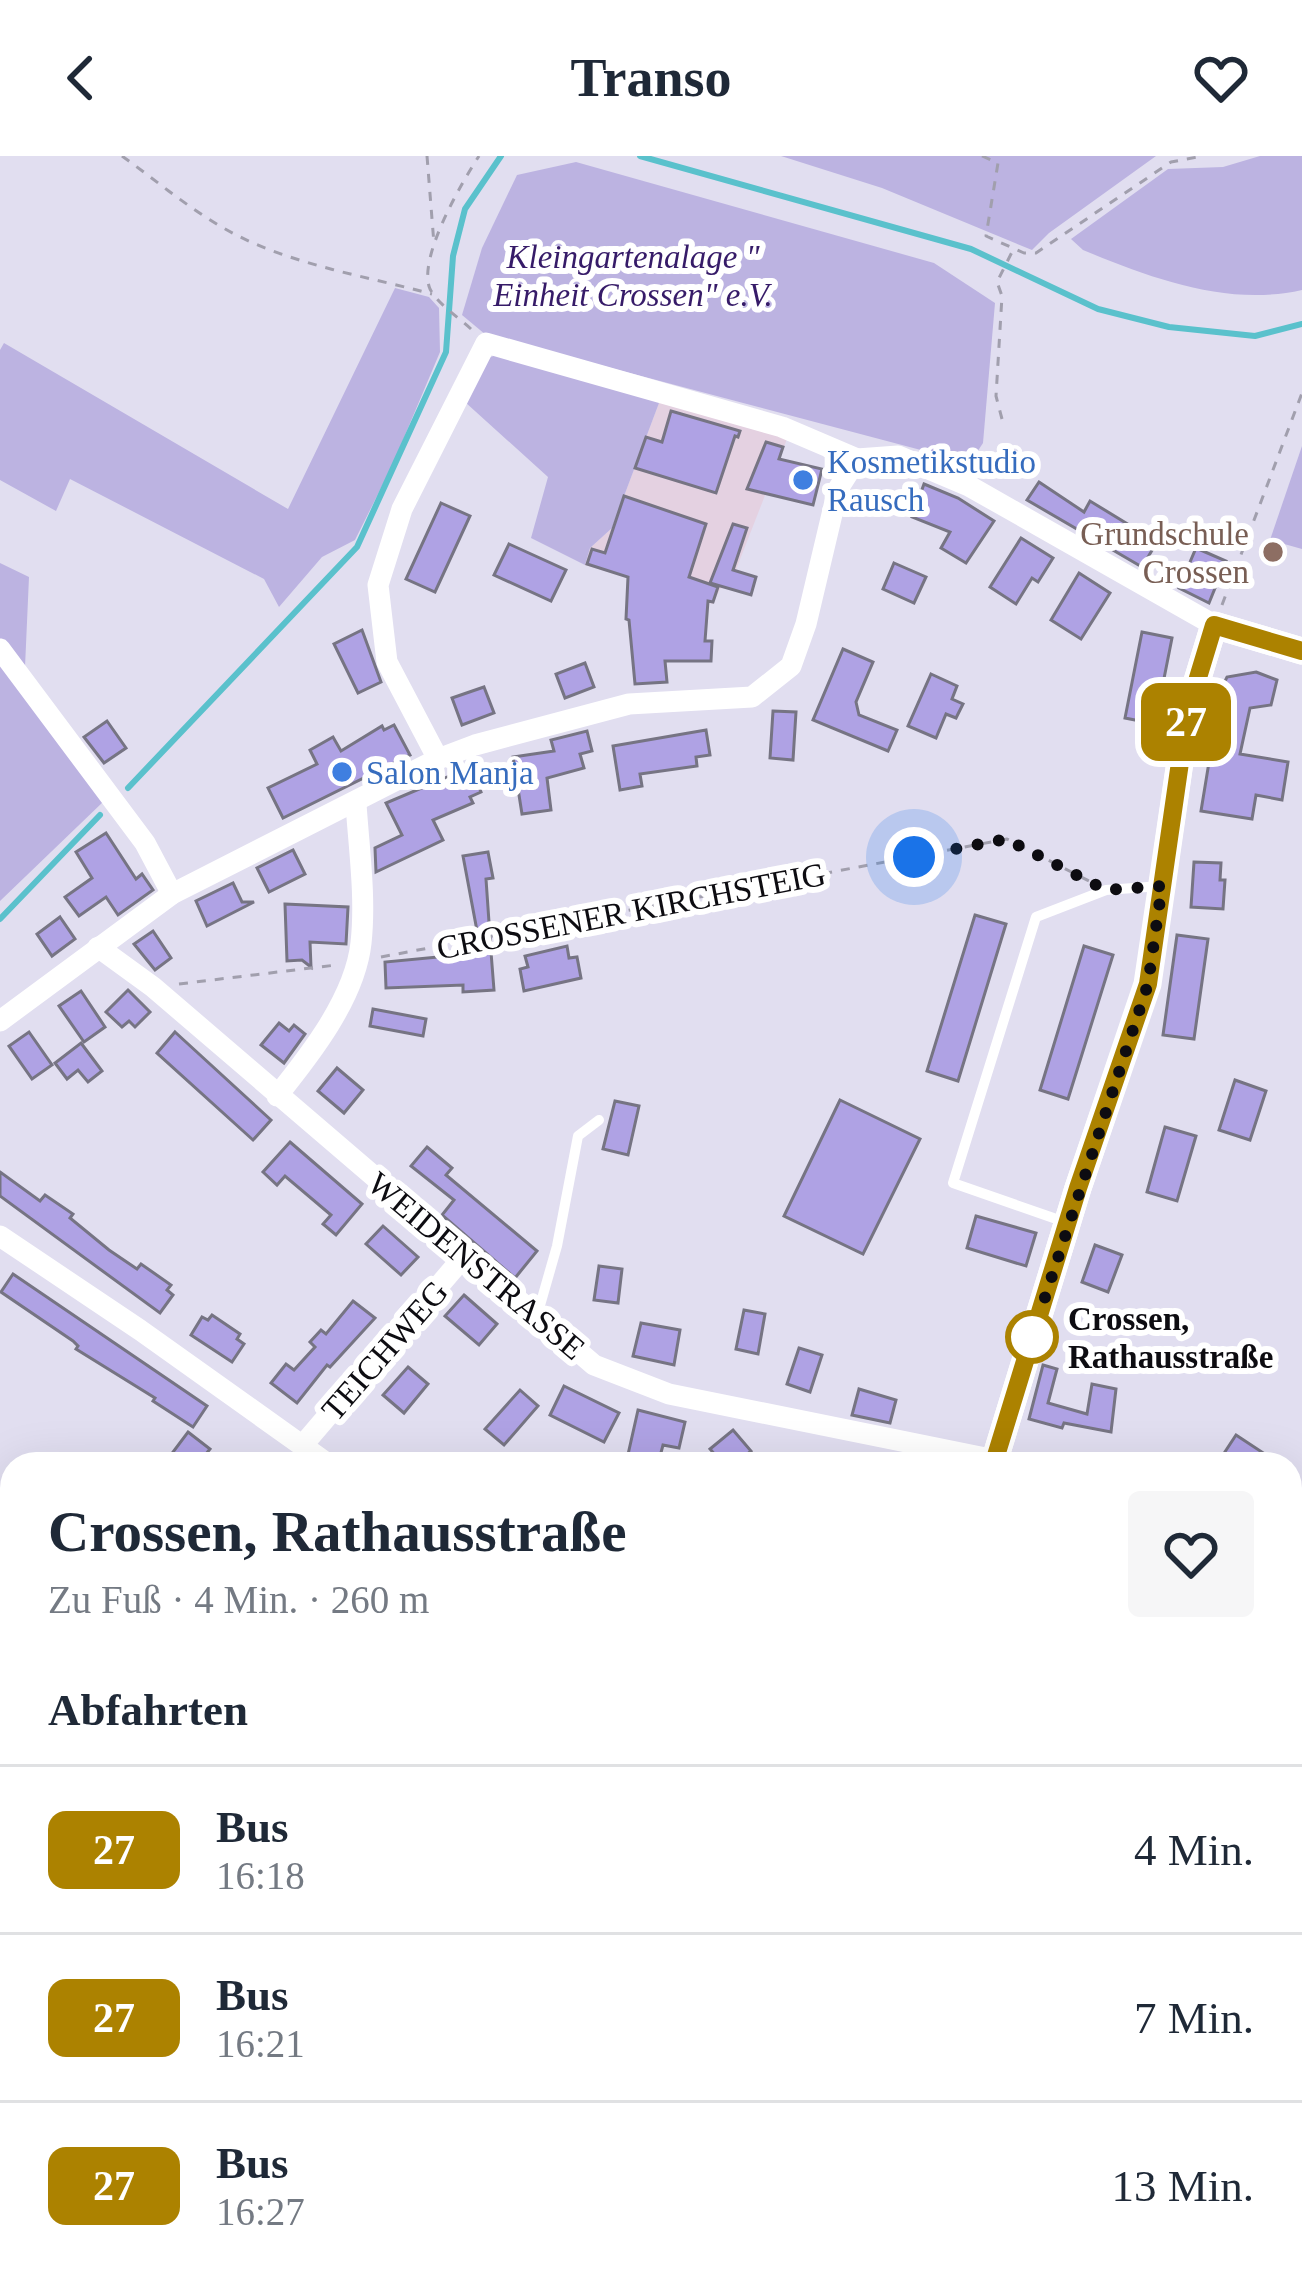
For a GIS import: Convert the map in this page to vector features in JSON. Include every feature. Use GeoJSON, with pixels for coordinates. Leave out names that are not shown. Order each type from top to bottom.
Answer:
{"type":"FeatureCollection","features":[{"type":"Feature","properties":{"kind":"street"},"geometry":{"type":"LineString","coordinates":[[438,759],[387,662],[378,585],[402,508],[486,343],[782,428],[856,459],[898,456],[969,486],[1214,625],[1302,651]]}},
{"type":"Feature","properties":{"kind":"street"},"geometry":{"type":"LineString","coordinates":[[0,1021],[172,894],[438,759],[629,704],[752,697],[791,666],[806,624],[838,489],[856,459]]}},
{"type":"Feature","properties":{"kind":"street"},"geometry":{"type":"LineString","coordinates":[[1002,1452],[1068,1223],[1148,984],[1187,714],[1214,625]]}},
{"type":"Feature","properties":{"kind":"street"},"geometry":{"type":"LineString","coordinates":[[0,649],[145,843],[172,894]]}},
{"type":"Feature","properties":{"kind":"street"},"geometry":{"type":"LineString","coordinates":[[277,1096],[328,1027],[357,962],[362,896],[356,804]]}},
{"type":"Feature","properties":{"kind":"street","name":"WEIDENSTRASSE"},"geometry":{"type":"LineString","coordinates":[[98,947],[153,987],[594,1365],[669,1394],[950,1452]]}},
{"type":"Feature","properties":{"kind":"street"},"geometry":{"type":"LineString","coordinates":[[0,1236],[311,1452]]}},
{"type":"Feature","properties":{"kind":"street","name":"TEICHWEG"},"geometry":{"type":"LineString","coordinates":[[302,1446],[466,1254]]}},
{"type":"Feature","properties":{"kind":"lane"},"geometry":{"type":"LineString","coordinates":[[1068,1223],[953,1183],[1036,917],[1106,890],[1162,886]]}},
{"type":"Feature","properties":{"kind":"lane"},"geometry":{"type":"LineString","coordinates":[[537,1316],[557,1246],[578,1136],[599,1120]]}},
{"type":"Feature","properties":{"kind":"path"},"geometry":{"type":"LineString","coordinates":[[122,156],[220,226],[265,247],[435,296]]}},
{"type":"Feature","properties":{"kind":"path"},"geometry":{"type":"LineString","coordinates":[[427,156],[435,250]]}},
{"type":"Feature","properties":{"kind":"path"},"geometry":{"type":"LineString","coordinates":[[466,325],[435,296],[427,275],[455,194],[479,156]]}},
{"type":"Feature","properties":{"kind":"path"},"geometry":{"type":"LineString","coordinates":[[982,156],[998,163],[986,236],[1013,251],[1036,254],[1171,162],[1203,156]]}},
{"type":"Feature","properties":{"kind":"path"},"geometry":{"type":"LineString","coordinates":[[1002,419],[996,396],[1002,296],[997,283],[1013,251]]}},
{"type":"Feature","properties":{"kind":"path"},"geometry":{"type":"LineString","coordinates":[[1214,625],[1302,393]]}},
{"type":"Feature","properties":{"kind":"path","name":"CROSSENER KIRCHSTEIG"},"geometry":{"type":"LineString","coordinates":[[153,987],[357,962],[1006,839],[1106,890]]}},
{"type":"Feature","properties":{"kind":"shaded area"},"geometry":{"type":"Polygon","coordinates":[[[662,395],[789,434],[730,585],[720,589],[713,604],[585,565],[590,548],[612,528],[662,395]]]}},
{"type":"Feature","properties":{"kind":"green space"},"geometry":{"type":"Polygon","coordinates":[[[781,156],[1156,156],[1032,250],[882,188],[781,156]]]}},
{"type":"Feature","properties":{"kind":"green space"},"geometry":{"type":"Polygon","coordinates":[[[1260,156],[1302,156],[1302,290],[1246,295],[1190,287],[1083,250],[1071,239],[1168,169],[1223,167],[1260,156]]]}},
{"type":"Feature","properties":{"kind":"green space","name":"Kleingartenalage \" Einheit Crossen\" e.V."},"geometry":{"type":"Polygon","coordinates":[[[576,162],[934,263],[995,303],[983,443],[970,463],[486,335],[462,315],[482,248],[517,175],[576,162]]]}},
{"type":"Feature","properties":{"kind":"green space"},"geometry":{"type":"Polygon","coordinates":[[[395,288],[429,297],[439,308],[440,352],[355,540],[322,557],[279,607],[264,579],[70,479],[56,511],[0,480],[0,350],[4,343],[288,509],[395,288]]]}},
{"type":"Feature","properties":{"kind":"green space"},"geometry":{"type":"Polygon","coordinates":[[[496,355],[662,395],[612,528],[590,548],[585,565],[531,538],[548,477],[465,402],[488,358],[496,355]]]}},
{"type":"Feature","properties":{"kind":"green space"},"geometry":{"type":"Polygon","coordinates":[[[1302,446],[1302,549],[1270,540],[1302,446]]]}},
{"type":"Feature","properties":{"kind":"green space"},"geometry":{"type":"Polygon","coordinates":[[[0,563],[29,577],[25,667],[104,801],[0,901],[0,563]]]}},
{"type":"Feature","properties":{"kind":"building"},"geometry":{"type":"Polygon","coordinates":[[[671,411],[740,431],[716,493],[635,468],[646,437],[662,442],[671,411]]]}},
{"type":"Feature","properties":{"kind":"building"},"geometry":{"type":"Polygon","coordinates":[[[766,442],[783,447],[779,459],[822,469],[813,505],[747,489],[766,442]]]}},
{"type":"Feature","properties":{"kind":"building"},"geometry":{"type":"Polygon","coordinates":[[[1039,482],[1084,512],[1090,501],[1157,542],[1142,567],[1027,500],[1039,482]]]}},
{"type":"Feature","properties":{"kind":"building"},"geometry":{"type":"Polygon","coordinates":[[[924,484],[994,521],[966,563],[941,548],[950,532],[912,517],[924,484]]]}},
{"type":"Feature","properties":{"kind":"building"},"geometry":{"type":"Polygon","coordinates":[[[624,496],[706,524],[689,577],[718,587],[713,602],[708,601],[705,641],[712,641],[711,661],[665,661],[667,682],[635,684],[626,619],[628,577],[587,564],[592,549],[605,553],[624,496]]]}},
{"type":"Feature","properties":{"kind":"building"},"geometry":{"type":"Polygon","coordinates":[[[441,503],[470,516],[435,592],[406,579],[441,503]]]}},
{"type":"Feature","properties":{"kind":"building"},"geometry":{"type":"Polygon","coordinates":[[[733,524],[747,528],[733,570],[756,577],[751,595],[710,583],[733,524]]]}},
{"type":"Feature","properties":{"kind":"building"},"geometry":{"type":"Polygon","coordinates":[[[1021,538],[1053,558],[1038,582],[1032,578],[1016,604],[990,587],[1021,538]]]}},
{"type":"Feature","properties":{"kind":"building"},"geometry":{"type":"Polygon","coordinates":[[[509,544],[566,570],[551,601],[494,575],[509,544]]]}},
{"type":"Feature","properties":{"kind":"building"},"geometry":{"type":"Polygon","coordinates":[[[1196,548],[1226,561],[1209,603],[1179,588],[1196,548]]]}},
{"type":"Feature","properties":{"kind":"building"},"geometry":{"type":"Polygon","coordinates":[[[894,563],[926,577],[914,603],[883,589],[894,563]]]}},
{"type":"Feature","properties":{"kind":"building"},"geometry":{"type":"Polygon","coordinates":[[[1079,573],[1110,593],[1081,639],[1051,620],[1079,573]]]}},
{"type":"Feature","properties":{"kind":"building"},"geometry":{"type":"Polygon","coordinates":[[[362,630],[381,682],[358,693],[334,644],[362,630]]]}},
{"type":"Feature","properties":{"kind":"building"},"geometry":{"type":"Polygon","coordinates":[[[1142,632],[1172,638],[1155,724],[1125,718],[1142,632]]]}},
{"type":"Feature","properties":{"kind":"building"},"geometry":{"type":"Polygon","coordinates":[[[843,649],[873,662],[856,702],[859,715],[897,730],[888,751],[813,720],[843,649]]]}},
{"type":"Feature","properties":{"kind":"building"},"geometry":{"type":"Polygon","coordinates":[[[585,663],[594,687],[565,698],[556,674],[585,663]]]}},
{"type":"Feature","properties":{"kind":"building"},"geometry":{"type":"Polygon","coordinates":[[[1256,672],[1277,680],[1271,705],[1250,708],[1240,754],[1288,762],[1282,800],[1256,795],[1252,819],[1201,811],[1212,708],[1227,677],[1256,672]]]}},
{"type":"Feature","properties":{"kind":"building"},"geometry":{"type":"Polygon","coordinates":[[[931,674],[957,686],[952,699],[963,704],[956,718],[946,714],[936,738],[908,726],[931,674]]]}},
{"type":"Feature","properties":{"kind":"building"},"geometry":{"type":"Polygon","coordinates":[[[484,687],[494,713],[462,725],[452,698],[484,687]]]}},
{"type":"Feature","properties":{"kind":"building"},"geometry":{"type":"Polygon","coordinates":[[[773,711],[796,712],[793,760],[770,758],[773,711]]]}},
{"type":"Feature","properties":{"kind":"building"},"geometry":{"type":"Polygon","coordinates":[[[107,721],[126,748],[104,763],[84,737],[107,721]]]}},
{"type":"Feature","properties":{"kind":"building"},"geometry":{"type":"Polygon","coordinates":[[[394,725],[410,755],[283,818],[268,788],[317,764],[310,750],[333,737],[341,751],[382,726],[384,730],[394,725]]]}},
{"type":"Feature","properties":{"kind":"building"},"geometry":{"type":"Polygon","coordinates":[[[706,730],[710,755],[696,757],[697,766],[640,774],[642,786],[620,790],[613,746],[706,730]]]}},
{"type":"Feature","properties":{"kind":"building"},"geometry":{"type":"Polygon","coordinates":[[[587,731],[592,751],[580,754],[584,768],[547,778],[551,810],[522,814],[513,757],[554,751],[551,740],[587,731]]]}},
{"type":"Feature","properties":{"kind":"building"},"geometry":{"type":"Polygon","coordinates":[[[471,767],[481,792],[470,797],[473,803],[433,820],[443,840],[376,872],[375,848],[402,835],[386,803],[471,767]]]}},
{"type":"Feature","properties":{"kind":"building"},"geometry":{"type":"Polygon","coordinates":[[[106,833],[136,879],[142,874],[153,890],[118,915],[106,897],[79,916],[65,897],[92,878],[76,852],[106,833]]]}},
{"type":"Feature","properties":{"kind":"building"},"geometry":{"type":"Polygon","coordinates":[[[293,850],[305,874],[269,892],[257,868],[293,850]]]}},
{"type":"Feature","properties":{"kind":"building"},"geometry":{"type":"Polygon","coordinates":[[[488,852],[493,878],[486,879],[491,951],[481,952],[463,856],[488,852]]]}},
{"type":"Feature","properties":{"kind":"building"},"geometry":{"type":"Polygon","coordinates":[[[1194,862],[1221,863],[1223,909],[1191,907],[1194,862]]]}},
{"type":"Feature","properties":{"kind":"building"},"geometry":{"type":"Polygon","coordinates":[[[233,883],[242,902],[254,902],[207,926],[196,901],[233,883]]]}},
{"type":"Feature","properties":{"kind":"building"},"geometry":{"type":"Polygon","coordinates":[[[285,904],[348,907],[346,944],[310,942],[311,967],[302,960],[287,961],[285,904]]]}},
{"type":"Feature","properties":{"kind":"building"},"geometry":{"type":"Polygon","coordinates":[[[975,915],[1006,924],[958,1081],[927,1071],[975,915]]]}},
{"type":"Feature","properties":{"kind":"building"},"geometry":{"type":"Polygon","coordinates":[[[60,917],[75,939],[52,956],[37,934],[60,917]]]}},
{"type":"Feature","properties":{"kind":"building"},"geometry":{"type":"Polygon","coordinates":[[[153,931],[171,958],[155,970],[134,944],[153,931]]]}},
{"type":"Feature","properties":{"kind":"building"},"geometry":{"type":"Polygon","coordinates":[[[1177,935],[1208,939],[1194,1039],[1163,1035],[1177,935]]]}},
{"type":"Feature","properties":{"kind":"building"},"geometry":{"type":"Polygon","coordinates":[[[567,946],[569,958],[577,957],[581,978],[524,991],[520,969],[528,967],[525,956],[567,946]]]}},
{"type":"Feature","properties":{"kind":"building"},"geometry":{"type":"Polygon","coordinates":[[[1084,946],[1113,955],[1068,1099],[1040,1090],[1084,946]]]}},
{"type":"Feature","properties":{"kind":"building"},"geometry":{"type":"Polygon","coordinates":[[[491,952],[494,990],[463,992],[463,985],[386,988],[385,962],[491,952]]]}},
{"type":"Feature","properties":{"kind":"building"},"geometry":{"type":"Polygon","coordinates":[[[128,990],[150,1012],[135,1027],[129,1021],[122,1027],[106,1012],[128,990]]]}},
{"type":"Feature","properties":{"kind":"building"},"geometry":{"type":"Polygon","coordinates":[[[81,991],[105,1027],[84,1042],[59,1006],[81,991]]]}},
{"type":"Feature","properties":{"kind":"building"},"geometry":{"type":"Polygon","coordinates":[[[373,1009],[426,1019],[423,1036],[370,1026],[373,1009]]]}},
{"type":"Feature","properties":{"kind":"building"},"geometry":{"type":"Polygon","coordinates":[[[279,1023],[289,1031],[294,1025],[305,1034],[284,1063],[261,1045],[279,1023]]]}},
{"type":"Feature","properties":{"kind":"building"},"geometry":{"type":"Polygon","coordinates":[[[29,1032],[52,1065],[32,1079],[9,1046],[29,1032]]]}},
{"type":"Feature","properties":{"kind":"building"},"geometry":{"type":"Polygon","coordinates":[[[175,1032],[271,1120],[253,1140],[157,1053],[175,1032]]]}},
{"type":"Feature","properties":{"kind":"building"},"geometry":{"type":"Polygon","coordinates":[[[81,1043],[102,1071],[88,1082],[78,1070],[67,1079],[55,1063],[81,1043]]]}},
{"type":"Feature","properties":{"kind":"building"},"geometry":{"type":"Polygon","coordinates":[[[337,1068],[363,1090],[344,1113],[318,1091],[337,1068]]]}},
{"type":"Feature","properties":{"kind":"building"},"geometry":{"type":"Polygon","coordinates":[[[1235,1080],[1266,1091],[1250,1140],[1219,1130],[1235,1080]]]}},
{"type":"Feature","properties":{"kind":"building"},"geometry":{"type":"Polygon","coordinates":[[[840,1100],[920,1139],[863,1254],[784,1216],[840,1100]]]}},
{"type":"Feature","properties":{"kind":"building"},"geometry":{"type":"Polygon","coordinates":[[[615,1101],[639,1106],[628,1155],[603,1149],[615,1101]]]}},
{"type":"Feature","properties":{"kind":"building"},"geometry":{"type":"Polygon","coordinates":[[[1165,1127],[1196,1136],[1177,1201],[1147,1192],[1165,1127]]]}},
{"type":"Feature","properties":{"kind":"building"},"geometry":{"type":"Polygon","coordinates":[[[290,1142],[362,1204],[336,1235],[323,1224],[331,1215],[285,1176],[277,1185],[263,1172],[290,1142]]]}},
{"type":"Feature","properties":{"kind":"building"},"geometry":{"type":"Polygon","coordinates":[[[427,1147],[452,1168],[446,1175],[537,1251],[515,1278],[442,1215],[454,1200],[411,1166],[427,1147]]]}},
{"type":"Feature","properties":{"kind":"building"},"geometry":{"type":"Polygon","coordinates":[[[0,1172],[40,1201],[45,1195],[73,1214],[70,1218],[109,1250],[171,1285],[167,1290],[173,1295],[160,1313],[0,1196],[0,1172]]]}},
{"type":"Feature","properties":{"kind":"building"},"geometry":{"type":"Polygon","coordinates":[[[976,1216],[1036,1233],[1026,1266],[967,1248],[976,1216]]]}},
{"type":"Feature","properties":{"kind":"building"},"geometry":{"type":"Polygon","coordinates":[[[383,1226],[418,1257],[401,1275],[366,1244],[383,1226]]]}},
{"type":"Feature","properties":{"kind":"building"},"geometry":{"type":"Polygon","coordinates":[[[1095,1245],[1122,1255],[1108,1292],[1082,1282],[1095,1245]]]}},
{"type":"Feature","properties":{"kind":"building"},"geometry":{"type":"Polygon","coordinates":[[[599,1266],[622,1269],[618,1303],[594,1300],[599,1266]]]}},
{"type":"Feature","properties":{"kind":"building"},"geometry":{"type":"Polygon","coordinates":[[[13,1274],[207,1406],[193,1427],[1,1292],[13,1274]]]}},
{"type":"Feature","properties":{"kind":"building"},"geometry":{"type":"Polygon","coordinates":[[[464,1295],[497,1324],[479,1345],[445,1316],[464,1295]]]}},
{"type":"Feature","properties":{"kind":"building"},"geometry":{"type":"Polygon","coordinates":[[[353,1301],[375,1318],[297,1403],[271,1383],[286,1364],[294,1370],[315,1347],[310,1342],[321,1330],[326,1334],[353,1301]]]}},
{"type":"Feature","properties":{"kind":"building"},"geometry":{"type":"Polygon","coordinates":[[[744,1310],[765,1314],[758,1354],[736,1349],[744,1310]]]}},
{"type":"Feature","properties":{"kind":"building"},"geometry":{"type":"Polygon","coordinates":[[[212,1315],[240,1334],[237,1339],[244,1344],[232,1362],[191,1335],[202,1317],[208,1320],[212,1315]]]}},
{"type":"Feature","properties":{"kind":"building"},"geometry":{"type":"Polygon","coordinates":[[[641,1323],[680,1330],[674,1365],[633,1356],[641,1323]]]}},
{"type":"Feature","properties":{"kind":"building"},"geometry":{"type":"Polygon","coordinates":[[[799,1348],[822,1355],[810,1392],[787,1384],[799,1348]]]}},
{"type":"Feature","properties":{"kind":"building"},"geometry":{"type":"Polygon","coordinates":[[[1043,1365],[1057,1369],[1048,1403],[1087,1414],[1092,1384],[1116,1389],[1111,1432],[1064,1423],[1062,1428],[1029,1419],[1043,1365]]]}},
{"type":"Feature","properties":{"kind":"building"},"geometry":{"type":"Polygon","coordinates":[[[408,1367],[428,1384],[404,1413],[383,1395],[408,1367]]]}},
{"type":"Feature","properties":{"kind":"building"},"geometry":{"type":"Polygon","coordinates":[[[564,1386],[619,1413],[604,1442],[550,1415],[564,1386]]]}},
{"type":"Feature","properties":{"kind":"building"},"geometry":{"type":"Polygon","coordinates":[[[859,1389],[896,1400],[890,1423],[852,1415],[859,1389]]]}},
{"type":"Feature","properties":{"kind":"building"},"geometry":{"type":"Polygon","coordinates":[[[520,1390],[538,1406],[504,1445],[485,1429],[520,1390]]]}},
{"type":"Feature","properties":{"kind":"building"},"geometry":{"type":"Polygon","coordinates":[[[638,1410],[685,1422],[679,1448],[663,1445],[661,1452],[629,1452],[638,1410]]]}},
{"type":"Feature","properties":{"kind":"building"},"geometry":{"type":"Polygon","coordinates":[[[733,1430],[751,1451],[713,1452],[710,1449],[733,1430]]]}},
{"type":"Feature","properties":{"kind":"building"},"geometry":{"type":"Polygon","coordinates":[[[188,1432],[210,1449],[208,1452],[173,1452],[188,1432]]]}},
{"type":"Feature","properties":{"kind":"building"},"geometry":{"type":"Polygon","coordinates":[[[1236,1435],[1262,1452],[1225,1452],[1236,1435]]]}},
{"type":"Feature","properties":{"kind":"waterway"},"geometry":{"type":"LineString","coordinates":[[128,788],[357,547],[446,352],[453,256],[465,209],[501,156]]}},
{"type":"Feature","properties":{"kind":"waterway"},"geometry":{"type":"LineString","coordinates":[[640,156],[971,249],[1098,309],[1169,327],[1255,336],[1302,324]]}},
{"type":"Feature","properties":{"kind":"waterway"},"geometry":{"type":"LineString","coordinates":[[0,919],[100,815]]}},
{"type":"Feature","properties":{"kind":"bus line","name":"27"},"geometry":{"type":"LineString","coordinates":[[997,1452],[1078,1188],[1148,984],[1187,714],[1214,625],[1302,651]]}},
{"type":"Feature","properties":{"kind":"place","name":"Kosmetikstudio Rausch"},"geometry":{"type":"Point","coordinates":[803,480]}},
{"type":"Feature","properties":{"kind":"place","name":"Grundschule Crossen"},"geometry":{"type":"Point","coordinates":[1273,552]}},
{"type":"Feature","properties":{"kind":"place","name":"Salon Manja"},"geometry":{"type":"Point","coordinates":[342,772]}},
{"type":"Feature","properties":{"kind":"place","name":"Crossen, Rathausstraße"},"geometry":{"type":"Point","coordinates":[1032,1337]}},
{"type":"Feature","properties":{"kind":"route"},"geometry":{"type":"LineString","coordinates":[[914,857],[1006,839],[1106,890],[1162,886],[1148,984],[1032,1337]]}}]}
